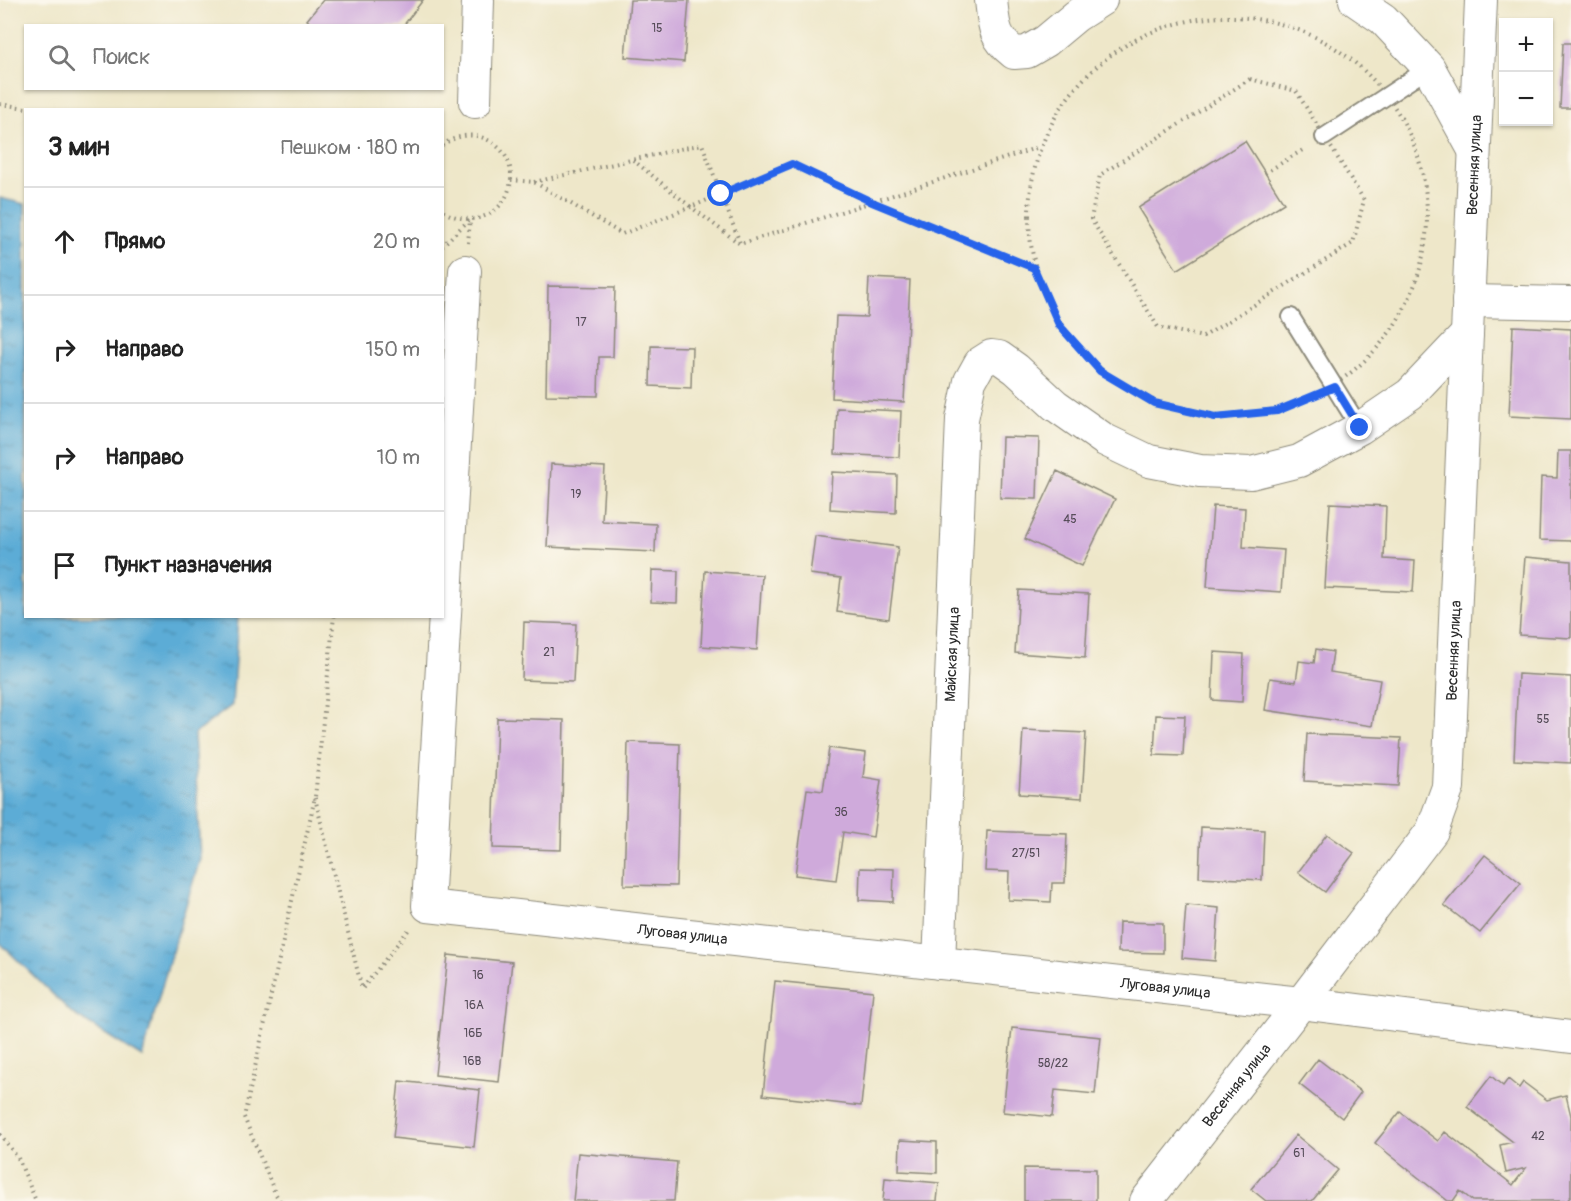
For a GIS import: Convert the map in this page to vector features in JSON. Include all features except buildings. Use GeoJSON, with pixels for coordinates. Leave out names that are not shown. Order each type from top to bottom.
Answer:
{"type":"FeatureCollection","features":[{"type":"Feature","properties":{"kind":"street"},"geometry":{"type":"LineString","coordinates":[[474,102],[477,0]]}},
{"type":"Feature","properties":{"kind":"street"},"geometry":{"type":"LineString","coordinates":[[992,0],[995,30],[1004,46],[1014,53],[1027,52],[1046,41],[1076,16],[1101,0]]}},
{"type":"Feature","properties":{"kind":"street"},"geometry":{"type":"LineString","coordinates":[[1355,0],[1383,19],[1429,68],[1475,151]]}},
{"type":"Feature","properties":{"kind":"street","name":"Весенняя улица"},"geometry":{"type":"LineString","coordinates":[[1146,1201],[1432,831],[1448,787],[1481,0]]}},
{"type":"Feature","properties":{"kind":"street"},"geometry":{"type":"LineString","coordinates":[[428,906],[465,271]]}},
{"type":"Feature","properties":{"kind":"street"},"geometry":{"type":"LineString","coordinates":[[1468,301],[1571,303]]}},
{"type":"Feature","properties":{"kind":"street"},"geometry":{"type":"LineString","coordinates":[[1360,428],[1410,394],[1467,334]]}},
{"type":"Feature","properties":{"kind":"street","name":"Майская улица"},"geometry":{"type":"LineString","coordinates":[[939,963],[962,418],[970,381],[980,363],[991,356],[999,357],[1016,369],[1055,405],[1105,440],[1149,461],[1200,471],[1251,472],[1299,461],[1360,428]]}},
{"type":"Feature","properties":{"kind":"street","name":"Луговая улица"},"geometry":{"type":"LineString","coordinates":[[428,906],[1301,1003],[1571,1037]]}},
{"type":"Feature","properties":{"kind":"lane"},"geometry":{"type":"LineString","coordinates":[[1324,137],[1429,68]]}},
{"type":"Feature","properties":{"kind":"lane"},"geometry":{"type":"LineString","coordinates":[[1291,317],[1360,428]]}},
{"type":"Feature","properties":{"kind":"path"},"geometry":{"type":"LineString","coordinates":[[1252,17],[1304,30],[1350,56],[1388,94],[1419,153],[1429,219],[1418,285],[1384,343],[1335,387],[1277,411],[1215,417],[1154,403],[1100,371],[1059,325],[1034,268],[1028,207],[1040,147],[1065,100],[1102,61],[1147,33],[1198,18],[1252,17]]}},
{"type":"Feature","properties":{"kind":"path"},"geometry":{"type":"LineString","coordinates":[[1250,79],[1296,91],[1324,137],[1364,200],[1353,243],[1203,337],[1158,327],[1091,219],[1100,175],[1250,79]]}},
{"type":"Feature","properties":{"kind":"path"},"geometry":{"type":"LineString","coordinates":[[0,104],[26,108]]}},
{"type":"Feature","properties":{"kind":"path"},"geometry":{"type":"LineString","coordinates":[[444,144],[465,135],[480,136],[493,143],[503,153],[510,166],[511,180],[505,198],[493,212],[482,218],[470,220],[455,218],[444,212]]}},
{"type":"Feature","properties":{"kind":"path"},"geometry":{"type":"LineString","coordinates":[[1265,173],[1324,137]]}},
{"type":"Feature","properties":{"kind":"path"},"geometry":{"type":"LineString","coordinates":[[511,180],[534,182],[702,144],[740,244]]}},
{"type":"Feature","properties":{"kind":"path"},"geometry":{"type":"LineString","coordinates":[[740,244],[1040,147]]}},
{"type":"Feature","properties":{"kind":"path"},"geometry":{"type":"LineString","coordinates":[[633,159],[740,244]]}},
{"type":"Feature","properties":{"kind":"path"},"geometry":{"type":"LineString","coordinates":[[534,182],[622,234],[792,164],[872,202],[1034,268]]}},
{"type":"Feature","properties":{"kind":"path"},"geometry":{"type":"LineString","coordinates":[[444,244],[470,220]]}},
{"type":"Feature","properties":{"kind":"path"},"geometry":{"type":"LineString","coordinates":[[280,1201],[244,1117],[315,797],[334,618]]}},
{"type":"Feature","properties":{"kind":"path"},"geometry":{"type":"LineString","coordinates":[[315,797],[362,989],[428,906]]}},
{"type":"Feature","properties":{"kind":"path"},"geometry":{"type":"LineString","coordinates":[[0,1134],[18,1158],[36,1201]]}},
{"type":"Feature","properties":{"kind":"water"},"geometry":{"type":"Polygon","coordinates":[[[0,198],[24,204],[24,618],[238,618],[232,705],[194,734],[200,859],[142,1057],[73,1014],[0,943],[0,198]]]}},
{"type":"Feature","properties":{"kind":"route"},"geometry":{"type":"LineString","coordinates":[[721,194],[792,164],[872,202],[1034,268],[1059,325],[1100,371],[1154,403],[1215,417],[1277,411],[1335,387],[1360,428]]}}]}
